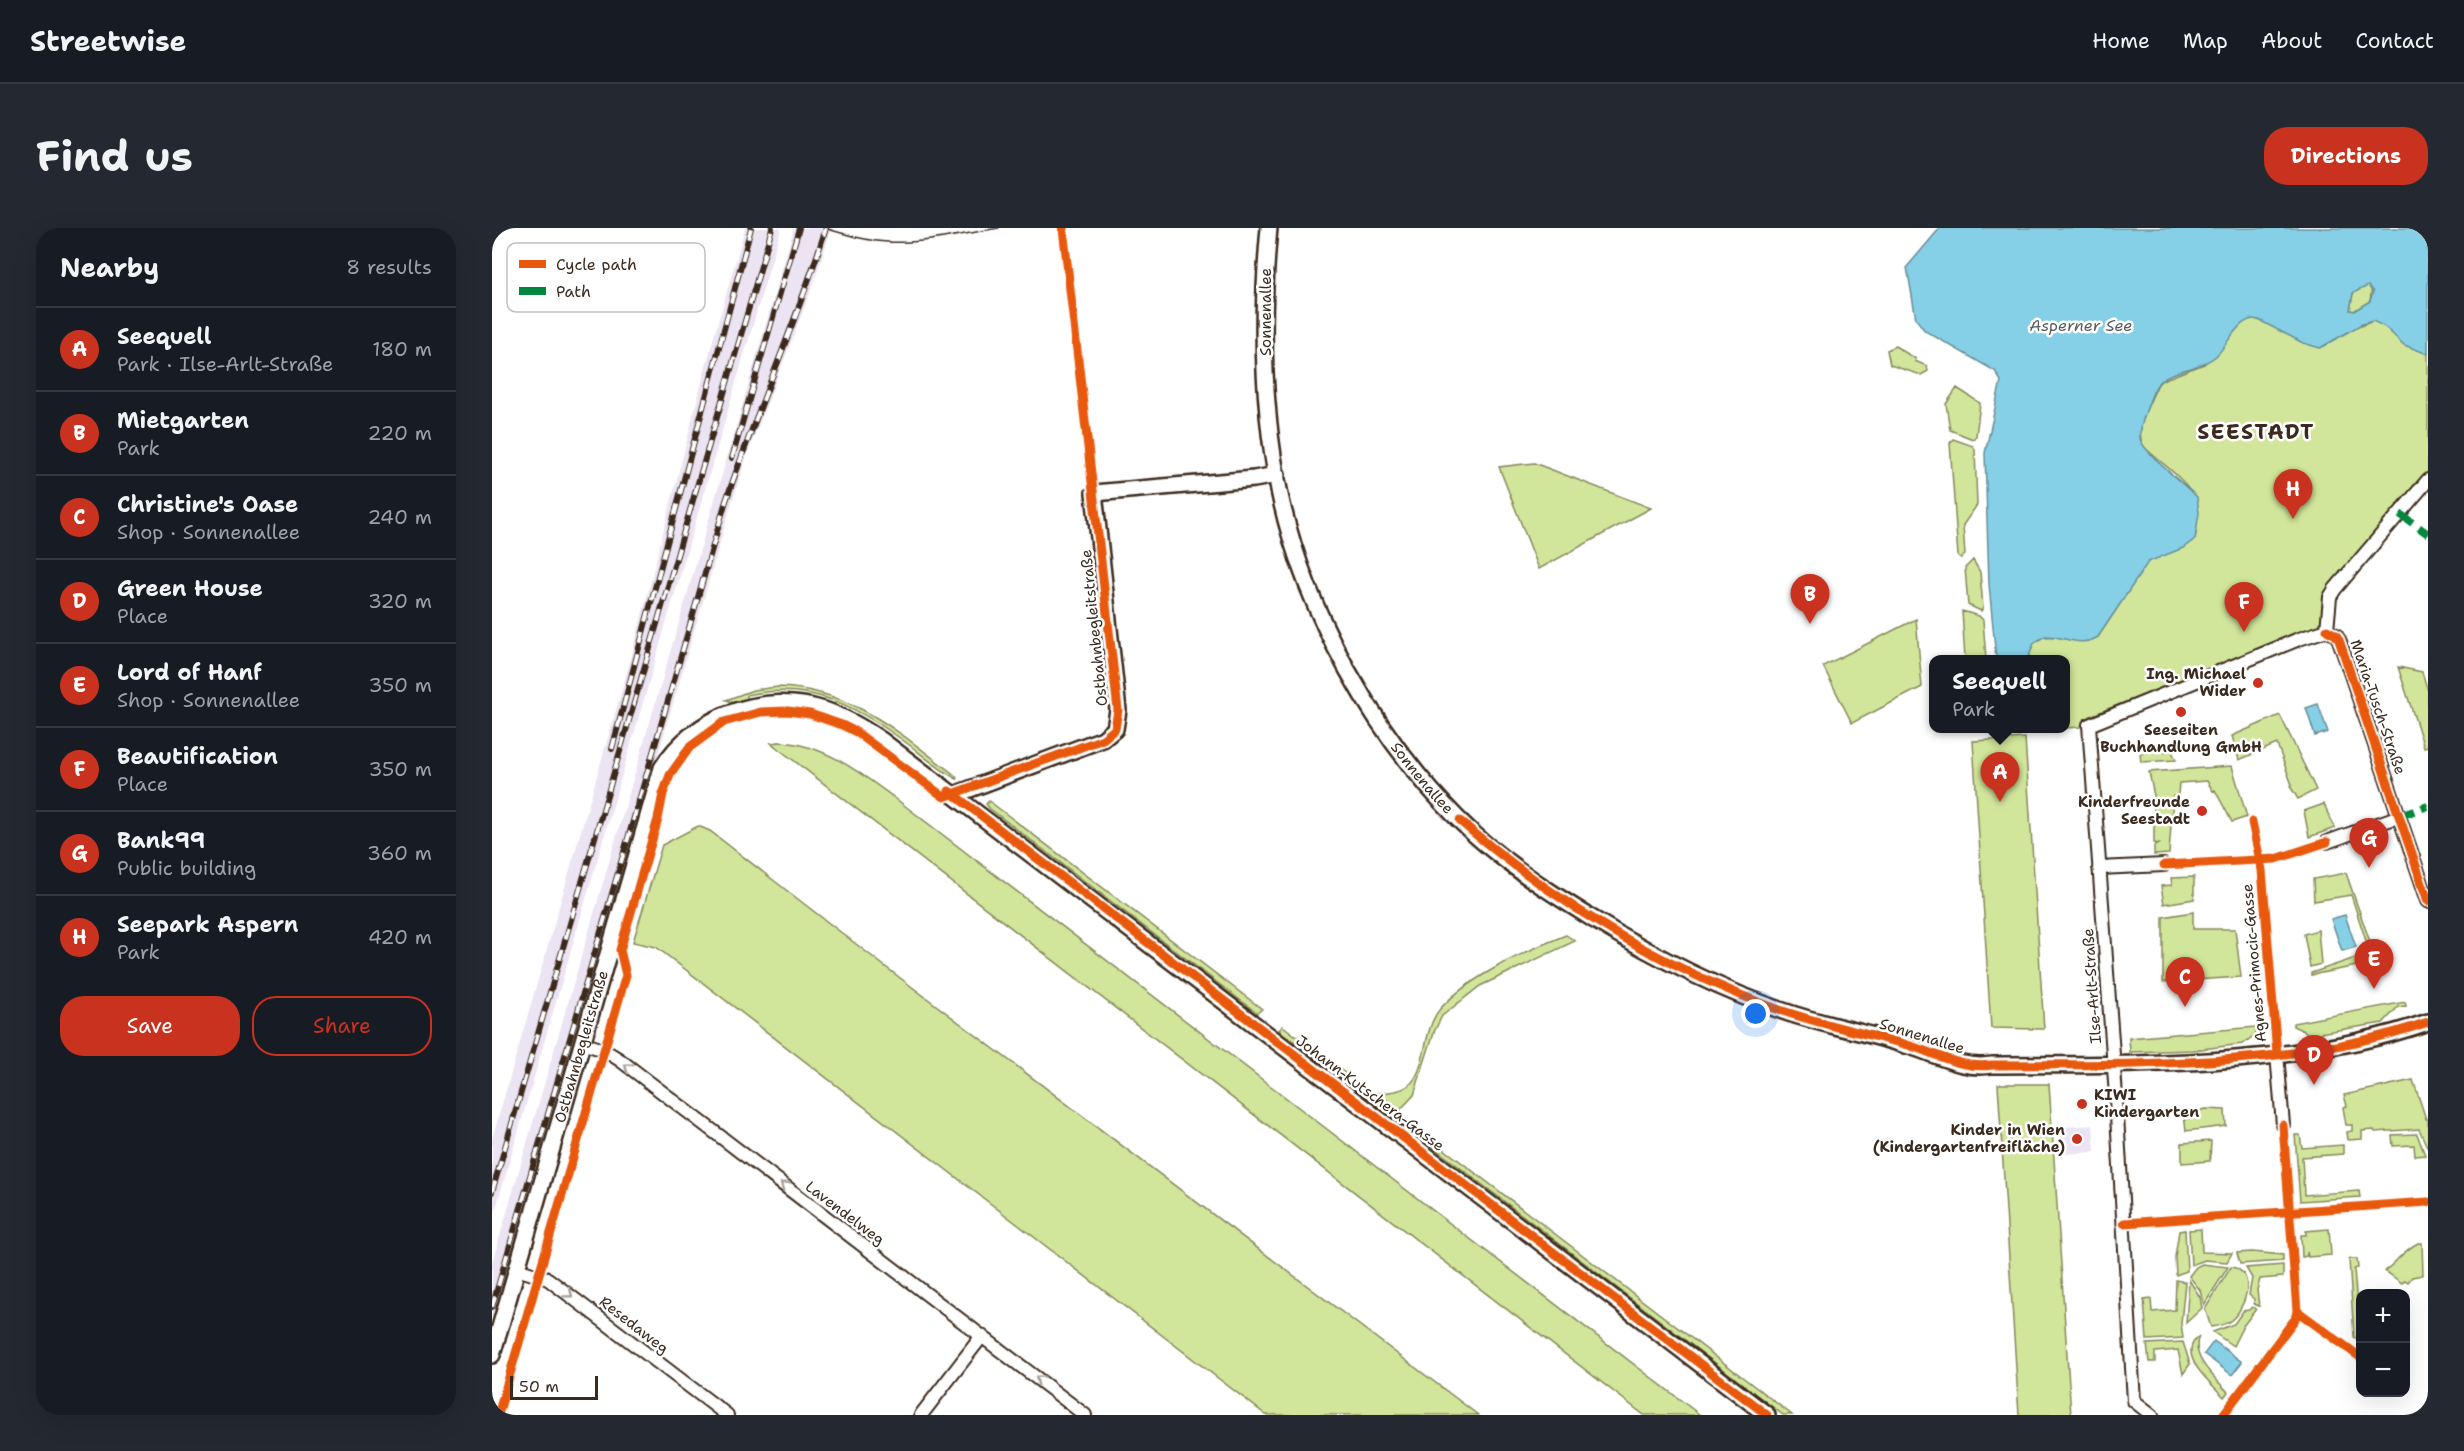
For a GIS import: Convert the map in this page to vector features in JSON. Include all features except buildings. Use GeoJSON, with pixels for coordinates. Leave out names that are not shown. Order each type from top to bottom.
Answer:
{"type":"FeatureCollection","features":[{"type":"Feature","properties":{"kind":"street","name":"Sonnenallee"},"geometry":{"type":"LineString","coordinates":[[1269,228],[1265,336],[1269,416],[1277,475],[1286,517],[1314,599],[1335,645],[1379,722],[1429,788],[1460,821],[1542,886],[1624,938],[1675,966],[1735,993],[1807,1019],[1909,1046],[1974,1067],[2182,1063],[2277,1054],[2375,1037],[2428,1022]]}},
{"type":"Feature","properties":{"kind":"street","name":"Ostbahnbegleitstraße"},"geometry":{"type":"LineString","coordinates":[[954,795],[1103,739],[1115,729],[1118,710],[1094,493],[1277,475]]}},
{"type":"Feature","properties":{"kind":"street"},"geometry":{"type":"LineString","coordinates":[[2327,630],[2328,608],[2335,589],[2428,480]]}},
{"type":"Feature","properties":{"kind":"street","name":"Ilse-Arlt-Straße"},"geometry":{"type":"LineString","coordinates":[[2152,1415],[2134,1401],[2089,725],[2299,639],[2327,630]]}},
{"type":"Feature","properties":{"kind":"street","name":"Maria-Tusch-Straße"},"geometry":{"type":"LineString","coordinates":[[2327,630],[2336,635],[2339,640],[2428,901]]}},
{"type":"Feature","properties":{"kind":"street","name":"Johann-Kutschera-Gasse"},"geometry":{"type":"LineString","coordinates":[[710,721],[744,708],[787,704],[822,710],[853,722],[954,795],[1767,1415]]}},
{"type":"Feature","properties":{"kind":"street","name":"Ostbahnbegleitstraße"},"geometry":{"type":"LineString","coordinates":[[492,1355],[662,768],[674,750],[690,734],[710,721]]}},
{"type":"Feature","properties":{"kind":"street"},"geometry":{"type":"LineString","coordinates":[[2327,842],[2400,816]]}},
{"type":"Feature","properties":{"kind":"street"},"geometry":{"type":"LineString","coordinates":[[2099,868],[2164,865]]}},
{"type":"Feature","properties":{"kind":"street","name":"Lavendelweg"},"geometry":{"type":"LineString","coordinates":[[582,1043],[604,1050],[620,1060],[1085,1415]]}},
{"type":"Feature","properties":{"kind":"street","name":"Agnes-Primocic-Gasse"},"geometry":{"type":"LineString","coordinates":[[2277,1054],[2283,1125]]}},
{"type":"Feature","properties":{"kind":"street","name":"Resedaweg"},"geometry":{"type":"LineString","coordinates":[[517,1269],[548,1279],[727,1415]]}},
{"type":"Feature","properties":{"kind":"street"},"geometry":{"type":"LineString","coordinates":[[921,1415],[982,1336]]}},
{"type":"Feature","properties":{"kind":"shaded area"},"geometry":{"type":"Polygon","coordinates":[[[745,228],[781,228],[492,1222],[492,1139],[631,658],[708,358],[745,228]]]}},
{"type":"Feature","properties":{"kind":"shaded area"},"geometry":{"type":"Polygon","coordinates":[[[794,228],[832,228],[810,293],[747,455],[729,512],[492,1324],[492,1263],[794,228]]]}},
{"type":"Feature","properties":{"kind":"shaded area","name":"Kinder in Wien (Kindergartenfreifläche)"},"geometry":{"type":"Polygon","coordinates":[[[2093,1125],[2095,1152],[2062,1154],[2060,1127],[2093,1125]]]}},
{"type":"Feature","properties":{"kind":"green space"},"geometry":{"type":"Polygon","coordinates":[[[2373,279],[2370,301],[2354,311],[2350,310],[2353,293],[2373,279]]]}},
{"type":"Feature","properties":{"kind":"green space"},"geometry":{"type":"Polygon","coordinates":[[[2252,318],[2264,322],[2356,328],[2373,321],[2428,340],[2428,472],[2324,594],[2322,619],[2319,626],[2090,716],[2080,727],[2070,728],[2070,655],[2025,655],[2035,642],[2043,637],[2098,637],[2145,566],[2140,558],[2195,539],[2197,522],[2192,496],[2178,477],[2144,447],[2140,433],[2141,424],[2158,384],[2162,380],[2204,364],[2244,321],[2252,318]]]}},
{"type":"Feature","properties":{"kind":"green space"},"geometry":{"type":"Polygon","coordinates":[[[1895,346],[1916,359],[1915,361],[1927,366],[1928,371],[1921,375],[1890,365],[1887,350],[1895,346]]]}},
{"type":"Feature","properties":{"kind":"green space"},"geometry":{"type":"Polygon","coordinates":[[[1957,388],[1980,403],[1976,436],[1973,439],[1950,430],[1946,404],[1957,388]]]}},
{"type":"Feature","properties":{"kind":"green space"},"geometry":{"type":"Polygon","coordinates":[[[1953,439],[1973,446],[1975,450],[1977,505],[1963,525],[1965,555],[1961,558],[1958,556],[1950,443],[1953,439]]]}},
{"type":"Feature","properties":{"kind":"green space"},"geometry":{"type":"Polygon","coordinates":[[[1534,463],[1651,508],[1539,569],[1499,467],[1534,463]]]}},
{"type":"Feature","properties":{"kind":"green space"},"geometry":{"type":"Polygon","coordinates":[[[1973,560],[1980,572],[1983,608],[1981,611],[1968,605],[1965,568],[1973,560]]]}},
{"type":"Feature","properties":{"kind":"green space"},"geometry":{"type":"Polygon","coordinates":[[[1962,611],[1979,616],[1983,620],[1986,655],[1965,655],[1962,611]]]}},
{"type":"Feature","properties":{"kind":"green space"},"geometry":{"type":"Polygon","coordinates":[[[1916,619],[1922,687],[1852,723],[1823,666],[1916,619]]]}},
{"type":"Feature","properties":{"kind":"green space"},"geometry":{"type":"Polygon","coordinates":[[[2398,667],[2422,672],[2428,691],[2428,746],[2424,747],[2398,667]]]}},
{"type":"Feature","properties":{"kind":"green space"},"geometry":{"type":"Polygon","coordinates":[[[778,687],[829,696],[874,716],[957,779],[874,720],[835,701],[794,692],[747,695],[747,701],[736,703],[726,700],[753,690],[778,687]]]}},
{"type":"Feature","properties":{"kind":"green space"},"geometry":{"type":"Polygon","coordinates":[[[2280,715],[2316,790],[2298,799],[2290,786],[2292,785],[2277,744],[2239,760],[2232,736],[2280,715]]]}},
{"type":"Feature","properties":{"kind":"green space"},"geometry":{"type":"Polygon","coordinates":[[[2025,738],[2044,1029],[1991,1028],[1973,741],[2025,738]]]}},
{"type":"Feature","properties":{"kind":"green space"},"geometry":{"type":"Polygon","coordinates":[[[779,742],[813,748],[828,755],[858,772],[886,792],[1700,1415],[1644,1415],[771,743],[779,742]]]}},
{"type":"Feature","properties":{"kind":"green space"},"geometry":{"type":"Polygon","coordinates":[[[2162,745],[2165,752],[2171,749],[2176,760],[2141,762],[2140,754],[2162,745]]]}},
{"type":"Feature","properties":{"kind":"green space"},"geometry":{"type":"Polygon","coordinates":[[[2232,766],[2247,817],[2232,822],[2215,790],[2213,791],[2207,781],[2179,783],[2178,795],[2173,796],[2169,854],[2154,855],[2154,846],[2159,844],[2154,843],[2154,796],[2149,772],[2232,766]]]}},
{"type":"Feature","properties":{"kind":"green space"},"geometry":{"type":"Polygon","coordinates":[[[989,801],[1262,1009],[1257,1013],[990,809],[986,804],[989,801]]]}},
{"type":"Feature","properties":{"kind":"green space"},"geometry":{"type":"Polygon","coordinates":[[[2324,804],[2335,828],[2309,837],[2304,811],[2324,804]]]}},
{"type":"Feature","properties":{"kind":"green space"},"geometry":{"type":"Polygon","coordinates":[[[698,826],[710,831],[887,968],[1478,1415],[1266,1415],[656,947],[633,942],[662,845],[698,826]]]}},
{"type":"Feature","properties":{"kind":"green space"},"geometry":{"type":"Polygon","coordinates":[[[2346,873],[2377,962],[2311,975],[2311,973],[2370,953],[2351,895],[2314,901],[2313,879],[2346,873]]]}},
{"type":"Feature","properties":{"kind":"green space"},"geometry":{"type":"Polygon","coordinates":[[[2194,877],[2194,899],[2164,904],[2161,886],[2172,885],[2171,878],[2194,877]]]}},
{"type":"Feature","properties":{"kind":"green space"},"geometry":{"type":"Polygon","coordinates":[[[2193,912],[2193,929],[2235,929],[2241,977],[2163,982],[2163,917],[2193,912]]]}},
{"type":"Feature","properties":{"kind":"green space"},"geometry":{"type":"Polygon","coordinates":[[[2318,930],[2321,964],[2310,967],[2304,934],[2318,930]]]}},
{"type":"Feature","properties":{"kind":"green space"},"geometry":{"type":"Polygon","coordinates":[[[1566,935],[1575,941],[1480,986],[1442,1016],[1434,1032],[1414,1095],[1400,1110],[1378,1093],[1402,1089],[1415,1079],[1434,1018],[1440,1009],[1466,986],[1498,966],[1566,935]]]}},
{"type":"Feature","properties":{"kind":"green space"},"geometry":{"type":"Polygon","coordinates":[[[2405,1002],[2406,1006],[2398,1007],[2383,1023],[2307,1035],[2306,1032],[2293,1026],[2293,1023],[2405,1002]]]}},
{"type":"Feature","properties":{"kind":"green space"},"geometry":{"type":"Polygon","coordinates":[[[1283,1026],[1397,1113],[1393,1118],[1279,1030],[1283,1026]]]}},
{"type":"Feature","properties":{"kind":"green space"},"geometry":{"type":"Polygon","coordinates":[[[2256,1027],[2256,1034],[2243,1044],[2193,1050],[2130,1052],[2129,1038],[2256,1027]]]}},
{"type":"Feature","properties":{"kind":"green space"},"geometry":{"type":"Polygon","coordinates":[[[2413,1080],[2426,1119],[2428,1119],[2428,1149],[2419,1129],[2362,1131],[2362,1139],[2348,1140],[2347,1132],[2352,1131],[2352,1125],[2346,1125],[2343,1107],[2347,1106],[2344,1095],[2413,1080]]]}},
{"type":"Feature","properties":{"kind":"green space"},"geometry":{"type":"Polygon","coordinates":[[[1998,1084],[2049,1084],[2071,1415],[2019,1415],[1998,1084]]]}},
{"type":"Feature","properties":{"kind":"green space"},"geometry":{"type":"Polygon","coordinates":[[[2206,1109],[2225,1110],[2226,1126],[2186,1131],[2184,1114],[2206,1109]]]}},
{"type":"Feature","properties":{"kind":"green space"},"geometry":{"type":"Polygon","coordinates":[[[1406,1120],[1792,1415],[1783,1415],[1403,1124],[1406,1120]]]}},
{"type":"Feature","properties":{"kind":"green space"},"geometry":{"type":"Polygon","coordinates":[[[2417,1134],[2425,1155],[2415,1156],[2414,1145],[2393,1146],[2392,1135],[2417,1134]]]}},
{"type":"Feature","properties":{"kind":"green space"},"geometry":{"type":"Polygon","coordinates":[[[2295,1135],[2300,1135],[2302,1148],[2343,1145],[2343,1154],[2302,1157],[2304,1195],[2359,1191],[2360,1197],[2300,1201],[2295,1135]]]}},
{"type":"Feature","properties":{"kind":"green space"},"geometry":{"type":"Polygon","coordinates":[[[2211,1141],[2210,1161],[2182,1163],[2182,1143],[2211,1141]]]}},
{"type":"Feature","properties":{"kind":"green space"},"geometry":{"type":"Polygon","coordinates":[[[2201,1229],[2202,1252],[2232,1253],[2227,1262],[2205,1260],[2191,1265],[2189,1230],[2201,1229]]]}},
{"type":"Feature","properties":{"kind":"green space"},"geometry":{"type":"Polygon","coordinates":[[[2329,1229],[2331,1255],[2308,1257],[2307,1252],[2307,1256],[2302,1257],[2301,1235],[2306,1235],[2306,1231],[2329,1229]]]}},
{"type":"Feature","properties":{"kind":"green space"},"geometry":{"type":"Polygon","coordinates":[[[2185,1230],[2187,1271],[2176,1275],[2175,1257],[2179,1231],[2185,1230]]]}},
{"type":"Feature","properties":{"kind":"green space"},"geometry":{"type":"Polygon","coordinates":[[[2418,1243],[2422,1243],[2423,1275],[2412,1277],[2408,1282],[2405,1280],[2402,1283],[2385,1271],[2405,1252],[2418,1243]]]}},
{"type":"Feature","properties":{"kind":"green space"},"geometry":{"type":"Polygon","coordinates":[[[2237,1253],[2283,1255],[2283,1261],[2240,1264],[2237,1253]]]}},
{"type":"Feature","properties":{"kind":"green space"},"geometry":{"type":"Polygon","coordinates":[[[2349,1259],[2357,1259],[2358,1268],[2354,1269],[2356,1338],[2354,1337],[2349,1259]]]}},
{"type":"Feature","properties":{"kind":"green space"},"geometry":{"type":"Polygon","coordinates":[[[2202,1264],[2228,1267],[2204,1305],[2200,1290],[2189,1276],[2196,1267],[2202,1264]]]}},
{"type":"Feature","properties":{"kind":"green space"},"geometry":{"type":"Polygon","coordinates":[[[2283,1265],[2283,1277],[2260,1279],[2257,1290],[2259,1306],[2254,1304],[2254,1299],[2249,1295],[2252,1278],[2246,1268],[2283,1265]]]}},
{"type":"Feature","properties":{"kind":"green space"},"geometry":{"type":"Polygon","coordinates":[[[2231,1267],[2244,1275],[2247,1291],[2244,1300],[2241,1308],[2230,1321],[2211,1327],[2205,1309],[2231,1267]]]}},
{"type":"Feature","properties":{"kind":"green space"},"geometry":{"type":"Polygon","coordinates":[[[2176,1280],[2185,1282],[2181,1323],[2183,1338],[2147,1340],[2144,1300],[2151,1299],[2152,1312],[2175,1310],[2176,1280]]]}},
{"type":"Feature","properties":{"kind":"green space"},"geometry":{"type":"Polygon","coordinates":[[[2189,1280],[2200,1297],[2202,1308],[2186,1323],[2189,1280]]]}},
{"type":"Feature","properties":{"kind":"green space"},"geometry":{"type":"Polygon","coordinates":[[[2252,1307],[2256,1309],[2243,1326],[2233,1346],[2213,1332],[2234,1324],[2243,1311],[2252,1307]]]}},
{"type":"Feature","properties":{"kind":"green space"},"geometry":{"type":"Polygon","coordinates":[[[2199,1336],[2198,1352],[2210,1373],[2228,1392],[2224,1397],[2204,1377],[2193,1360],[2191,1352],[2193,1344],[2199,1336]]]}},
{"type":"Feature","properties":{"kind":"green space"},"geometry":{"type":"Polygon","coordinates":[[[2183,1342],[2190,1364],[2183,1374],[2178,1350],[2155,1352],[2155,1362],[2149,1362],[2147,1344],[2183,1342]]]}},
{"type":"Feature","properties":{"kind":"water","name":"Asperner See"},"geometry":{"type":"Polygon","coordinates":[[[1940,228],[2428,228],[2428,354],[2404,345],[2385,327],[2373,321],[2362,324],[2320,348],[2303,343],[2259,320],[2252,319],[2246,321],[2235,331],[2211,360],[2159,382],[2150,401],[2140,438],[2148,451],[2197,497],[2199,513],[2195,539],[2183,548],[2148,562],[2098,637],[2079,642],[2045,636],[2034,643],[2030,655],[1996,655],[1989,584],[1985,453],[2001,381],[1995,371],[1925,331],[1916,319],[1907,267],[1940,228]],[[2368,286],[2353,293],[2350,310],[2354,311],[2370,301],[2373,292],[2368,286]]]}},
{"type":"Feature","properties":{"kind":"water"},"geometry":{"type":"Polygon","coordinates":[[[2318,704],[2328,732],[2315,736],[2306,708],[2318,704]]]}},
{"type":"Feature","properties":{"kind":"water"},"geometry":{"type":"Polygon","coordinates":[[[2345,915],[2356,947],[2342,951],[2331,919],[2345,915]]]}},
{"type":"Feature","properties":{"kind":"water"},"geometry":{"type":"Polygon","coordinates":[[[2214,1341],[2242,1362],[2232,1375],[2204,1354],[2214,1341]]]}},
{"type":"Feature","properties":{"kind":"tram line"},"geometry":{"type":"LineString","coordinates":[[824,228],[856,237],[888,242],[915,242],[999,228]]}},
{"type":"Feature","properties":{"kind":"railway"},"geometry":{"type":"LineString","coordinates":[[612,749],[751,228]]}},
{"type":"Feature","properties":{"kind":"railway"},"geometry":{"type":"LineString","coordinates":[[492,1192],[772,228]]}},
{"type":"Feature","properties":{"kind":"railway"},"geometry":{"type":"LineString","coordinates":[[732,458],[799,228]]}},
{"type":"Feature","properties":{"kind":"railway"},"geometry":{"type":"LineString","coordinates":[[492,1307],[725,504],[826,228]]}},
{"type":"Feature","properties":{"kind":"marked path"},"geometry":{"type":"LineString","coordinates":[[2400,514],[2428,534]]}},
{"type":"Feature","properties":{"kind":"marked path"},"geometry":{"type":"LineString","coordinates":[[2400,816],[2428,806]]}},
{"type":"Feature","properties":{"kind":"cycle path"},"geometry":{"type":"LineString","coordinates":[[498,1415],[626,975],[620,950],[658,819],[663,794],[670,775],[690,747],[724,722],[761,712],[788,711],[810,714],[856,732],[944,797],[1103,739],[1115,729],[1118,710],[1063,228]]}},
{"type":"Feature","properties":{"kind":"cycle path"},"geometry":{"type":"LineString","coordinates":[[2327,630],[2336,635],[2339,640],[2428,901]]}},
{"type":"Feature","properties":{"kind":"cycle path"},"geometry":{"type":"LineString","coordinates":[[949,791],[1767,1415]]}},
{"type":"Feature","properties":{"kind":"cycle path"},"geometry":{"type":"LineString","coordinates":[[1460,821],[1532,878],[1570,904],[1609,929],[1690,972],[1774,1008],[1912,1046],[1969,1065],[2156,1063],[2268,1056],[2376,1037],[2428,1022]]}},
{"type":"Feature","properties":{"kind":"cycle path"},"geometry":{"type":"LineString","coordinates":[[2252,822],[2262,870],[2277,1054]]}},
{"type":"Feature","properties":{"kind":"cycle path"},"geometry":{"type":"LineString","coordinates":[[2164,865],[2276,859],[2327,842]]}},
{"type":"Feature","properties":{"kind":"cycle path"},"geometry":{"type":"LineString","coordinates":[[2223,1415],[2295,1319],[2297,1311],[2283,1125]]}},
{"type":"Feature","properties":{"kind":"cycle path"},"geometry":{"type":"LineString","coordinates":[[2124,1223],[2428,1202]]}},
{"type":"Feature","properties":{"kind":"cycle path"},"geometry":{"type":"LineString","coordinates":[[2297,1311],[2356,1354]]}},
{"type":"Feature","properties":{"kind":"place","name":"Seepark Aspern"},"geometry":{"type":"Point","coordinates":[2293,519]}},
{"type":"Feature","properties":{"kind":"place","name":"Mietgarten"},"geometry":{"type":"Point","coordinates":[1810,624]}},
{"type":"Feature","properties":{"kind":"place","name":"Beautification"},"geometry":{"type":"Point","coordinates":[2244,632]}},
{"type":"Feature","properties":{"kind":"place","name":"Ing. Michael Wider"},"geometry":{"type":"Point","coordinates":[2258,683]}},
{"type":"Feature","properties":{"kind":"place","name":"Seeseiten Buchhandlung GmbH"},"geometry":{"type":"Point","coordinates":[2181,712]}},
{"type":"Feature","properties":{"kind":"place","name":"Seequell"},"geometry":{"type":"Point","coordinates":[2000,802]}},
{"type":"Feature","properties":{"kind":"place","name":"Kinderfreunde Seestadt"},"geometry":{"type":"Point","coordinates":[2202,811]}},
{"type":"Feature","properties":{"kind":"place","name":"Bank99"},"geometry":{"type":"Point","coordinates":[2369,868]}},
{"type":"Feature","properties":{"kind":"place","name":"Lord of Hanf"},"geometry":{"type":"Point","coordinates":[2374,989]}},
{"type":"Feature","properties":{"kind":"place","name":"Christine's Oase"},"geometry":{"type":"Point","coordinates":[2185,1007]}},
{"type":"Feature","properties":{"kind":"place","name":"Green House"},"geometry":{"type":"Point","coordinates":[2314,1085]}},
{"type":"Feature","properties":{"kind":"place","name":"KIWI Kindergarten"},"geometry":{"type":"Point","coordinates":[2082,1104]}},
{"type":"Feature","properties":{"kind":"place","name":"Kinder in Wien (Kindergartenfreifläche)"},"geometry":{"type":"Point","coordinates":[2077,1139]}},
{"type":"Feature","properties":{"kind":"district","name":"SEESTADT"},"geometry":{"type":"Point","coordinates":[2256,432]}}]}
